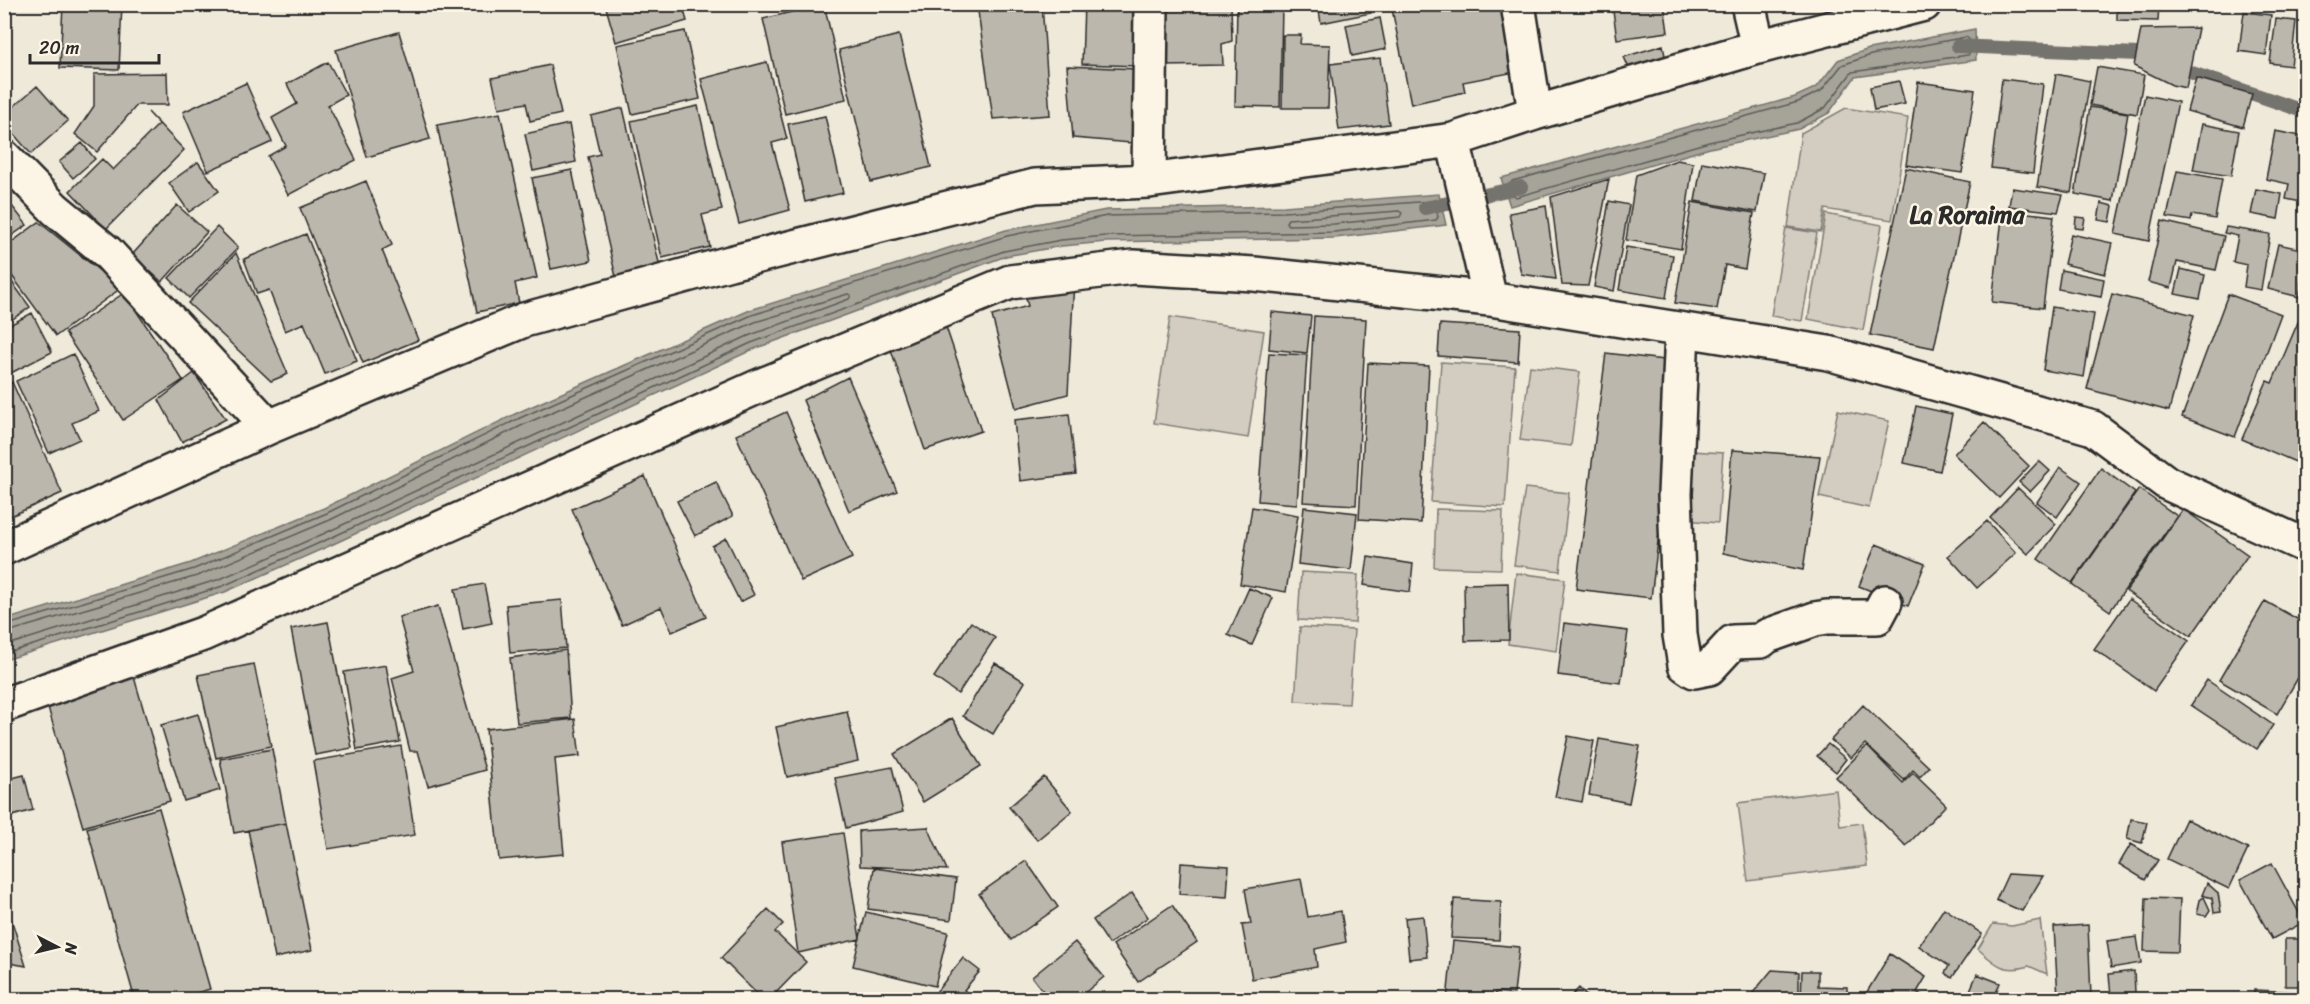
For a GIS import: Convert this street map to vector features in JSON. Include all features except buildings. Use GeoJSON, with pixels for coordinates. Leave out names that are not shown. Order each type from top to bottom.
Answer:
{"type":"FeatureCollection","features":[{"type":"Feature","properties":{"kind":"street"},"geometry":{"type":"LineString","coordinates":[[1149,181],[1151,4]]}},
{"type":"Feature","properties":{"kind":"street"},"geometry":{"type":"LineString","coordinates":[[1518,4],[1535,113]]}},
{"type":"Feature","properties":{"kind":"street"},"geometry":{"type":"LineString","coordinates":[[1748,4],[1758,47]]}},
{"type":"Feature","properties":{"kind":"street"},"geometry":{"type":"LineString","coordinates":[[4,548],[268,427],[524,320],[730,263],[1035,186],[1149,181],[1454,140],[1535,113],[1758,47],[1924,4]]}},
{"type":"Feature","properties":{"kind":"street"},"geometry":{"type":"LineString","coordinates":[[1454,140],[1490,299]]}},
{"type":"Feature","properties":{"kind":"street"},"geometry":{"type":"LineString","coordinates":[[4,157],[55,209],[107,252],[268,427]]}},
{"type":"Feature","properties":{"kind":"street"},"geometry":{"type":"LineString","coordinates":[[4,705],[203,634],[754,388],[1010,282],[1133,267],[1254,274],[1490,299],[1828,353],[2093,428],[2167,483],[2306,546]]}},
{"type":"Feature","properties":{"kind":"street"},"geometry":{"type":"LineString","coordinates":[[1682,330],[1675,494],[1680,635],[1685,665],[1694,671],[1709,668],[1733,642],[1761,640],[1815,619],[1877,617],[1885,602]]}},
{"type":"Feature","properties":{"kind":"shaded area"},"geometry":{"type":"Polygon","coordinates":[[[1846,108],[1908,118],[1892,220],[1825,209],[1821,232],[1788,227],[1801,133],[1846,108]]]}},
{"type":"Feature","properties":{"kind":"shaded area"},"geometry":{"type":"Polygon","coordinates":[[[1826,214],[1882,225],[1863,330],[1808,319],[1826,214]]]}},
{"type":"Feature","properties":{"kind":"shaded area"},"geometry":{"type":"Polygon","coordinates":[[[1786,228],[1817,233],[1802,321],[1771,316],[1786,228]]]}},
{"type":"Feature","properties":{"kind":"shaded area"},"geometry":{"type":"Polygon","coordinates":[[[1170,317],[1264,331],[1248,438],[1154,423],[1170,317]]]}},
{"type":"Feature","properties":{"kind":"shaded area"},"geometry":{"type":"Polygon","coordinates":[[[1441,362],[1515,367],[1505,507],[1431,502],[1441,362]]]}},
{"type":"Feature","properties":{"kind":"shaded area"},"geometry":{"type":"Polygon","coordinates":[[[1530,366],[1580,372],[1571,446],[1520,440],[1530,366]]]}},
{"type":"Feature","properties":{"kind":"shaded area"},"geometry":{"type":"Polygon","coordinates":[[[1838,410],[1889,421],[1869,508],[1819,497],[1838,410]]]}},
{"type":"Feature","properties":{"kind":"shaded area"},"geometry":{"type":"Polygon","coordinates":[[[1691,451],[1723,453],[1718,523],[1686,520],[1691,451]]]}},
{"type":"Feature","properties":{"kind":"shaded area"},"geometry":{"type":"Polygon","coordinates":[[[1525,488],[1569,493],[1560,571],[1514,565],[1525,488]]]}},
{"type":"Feature","properties":{"kind":"shaded area"},"geometry":{"type":"Polygon","coordinates":[[[1436,509],[1503,511],[1501,569],[1434,567],[1436,509]]]}},
{"type":"Feature","properties":{"kind":"shaded area"},"geometry":{"type":"Polygon","coordinates":[[[1301,572],[1358,575],[1355,623],[1298,620],[1301,572]]]}},
{"type":"Feature","properties":{"kind":"shaded area"},"geometry":{"type":"Polygon","coordinates":[[[1516,573],[1565,579],[1556,651],[1508,644],[1516,573]]]}},
{"type":"Feature","properties":{"kind":"shaded area"},"geometry":{"type":"Polygon","coordinates":[[[1300,627],[1354,630],[1349,704],[1295,701],[1300,627]]]}},
{"type":"Feature","properties":{"kind":"shaded area"},"geometry":{"type":"Polygon","coordinates":[[[1836,790],[1840,826],[1862,823],[1867,866],[1748,881],[1738,803],[1836,790]]]}},
{"type":"Feature","properties":{"kind":"shaded area"},"geometry":{"type":"Polygon","coordinates":[[[2040,920],[2047,974],[2029,966],[2013,969],[2001,966],[1978,949],[1993,924],[2012,926],[2040,920]]]}},
{"type":"Feature","properties":{"kind":"water"},"geometry":{"type":"Polygon","coordinates":[[[1975,29],[1976,60],[1855,77],[1829,113],[1799,129],[1710,148],[1510,206],[1501,178],[1795,97],[1817,87],[1838,60],[1869,49],[1975,29]]]}},
{"type":"Feature","properties":{"kind":"water"},"geometry":{"type":"Polygon","coordinates":[[[1439,194],[1446,225],[1335,238],[1106,242],[1062,246],[1006,256],[754,349],[225,592],[5,660],[5,620],[191,563],[324,508],[519,412],[750,310],[1006,230],[1106,210],[1284,206],[1439,194]]]}},
{"type":"Feature","properties":{"kind":"waterway"},"geometry":{"type":"LineString","coordinates":[[1958,46],[2138,54],[2154,59]]}},
{"type":"Feature","properties":{"kind":"waterway"},"geometry":{"type":"LineString","coordinates":[[2172,66],[2306,112]]}},
{"type":"Feature","properties":{"kind":"waterway"},"geometry":{"type":"LineString","coordinates":[[1425,208],[1521,187]]}},
{"type":"Feature","properties":{"kind":"district","name":"La Roraima"},"geometry":{"type":"Point","coordinates":[1967,215]}}]}
